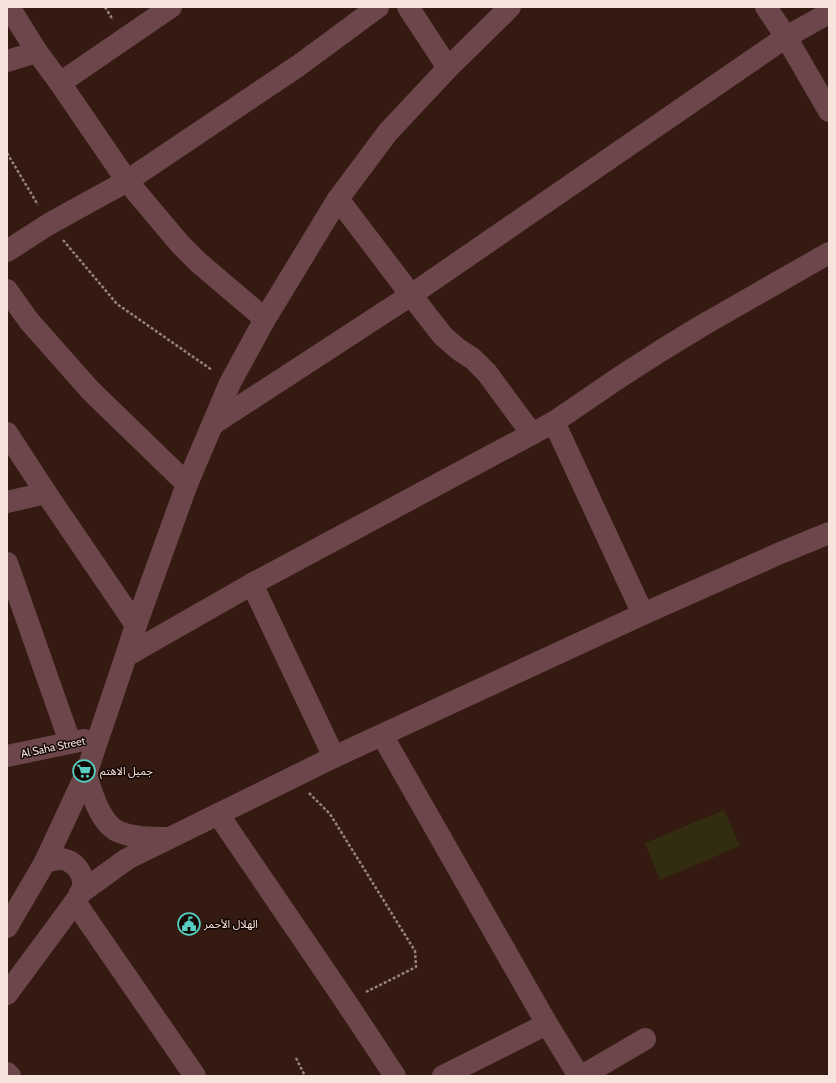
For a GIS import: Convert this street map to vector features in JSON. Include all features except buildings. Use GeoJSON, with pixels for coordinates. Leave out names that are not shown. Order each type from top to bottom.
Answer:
{"type":"FeatureCollection","features":[{"type":"Feature","properties":{"kind":"street"},"geometry":{"type":"LineString","coordinates":[[9,7],[37,52],[127,180],[180,244],[194,258],[265,319]]}},
{"type":"Feature","properties":{"kind":"street"},"geometry":{"type":"LineString","coordinates":[[60,83],[170,7]]}},
{"type":"Feature","properties":{"kind":"street"},"geometry":{"type":"LineString","coordinates":[[7,251],[49,224],[127,180],[298,66],[378,7]]}},
{"type":"Feature","properties":{"kind":"street"},"geometry":{"type":"LineString","coordinates":[[408,7],[448,68]]}},
{"type":"Feature","properties":{"kind":"street"},"geometry":{"type":"LineString","coordinates":[[7,927],[45,862],[86,774],[136,625],[187,484],[230,383],[265,319],[338,199],[388,132],[448,68],[510,7]]}},
{"type":"Feature","properties":{"kind":"street"},"geometry":{"type":"LineString","coordinates":[[766,7],[786,37],[829,112]]}},
{"type":"Feature","properties":{"kind":"street"},"geometry":{"type":"LineString","coordinates":[[213,424],[411,295],[786,37],[829,13]]}},
{"type":"Feature","properties":{"kind":"street"},"geometry":{"type":"LineString","coordinates":[[7,61],[37,52]]}},
{"type":"Feature","properties":{"kind":"street"},"geometry":{"type":"LineString","coordinates":[[338,199],[411,295],[448,340],[473,359],[487,373],[532,434]]}},
{"type":"Feature","properties":{"kind":"street"},"geometry":{"type":"LineString","coordinates":[[126,656],[252,584],[554,422],[662,350],[829,252]]}},
{"type":"Feature","properties":{"kind":"street"},"geometry":{"type":"LineString","coordinates":[[7,290],[29,321],[91,391],[187,484]]}},
{"type":"Feature","properties":{"kind":"street"},"geometry":{"type":"LineString","coordinates":[[554,422],[643,614]]}},
{"type":"Feature","properties":{"kind":"street"},"geometry":{"type":"LineString","coordinates":[[7,432],[46,493],[136,625]]}},
{"type":"Feature","properties":{"kind":"street"},"geometry":{"type":"LineString","coordinates":[[7,502],[46,493]]}},
{"type":"Feature","properties":{"kind":"street"},"geometry":{"type":"LineString","coordinates":[[7,994],[78,898],[127,859],[334,757],[643,614],[829,533]]}},
{"type":"Feature","properties":{"kind":"street"},"geometry":{"type":"LineString","coordinates":[[7,563],[70,742]]}},
{"type":"Feature","properties":{"kind":"street"},"geometry":{"type":"LineString","coordinates":[[252,584],[334,757]]}},
{"type":"Feature","properties":{"kind":"street"},"geometry":{"type":"LineString","coordinates":[[382,735],[547,1024],[580,1076],[645,1039]]}},
{"type":"Feature","properties":{"kind":"street","name":"Al Saha Street"},"geometry":{"type":"LineString","coordinates":[[7,756],[99,737]]}},
{"type":"Feature","properties":{"kind":"street"},"geometry":{"type":"LineString","coordinates":[[86,774],[97,806],[106,820],[116,830],[127,835],[148,838],[168,838]]}},
{"type":"Feature","properties":{"kind":"street"},"geometry":{"type":"LineString","coordinates":[[218,814],[346,1002],[394,1076]]}},
{"type":"Feature","properties":{"kind":"street"},"geometry":{"type":"LineString","coordinates":[[45,862],[66,859],[76,865],[81,874],[83,884],[78,898]]}},
{"type":"Feature","properties":{"kind":"street"},"geometry":{"type":"LineString","coordinates":[[78,898],[195,1076]]}},
{"type":"Feature","properties":{"kind":"street"},"geometry":{"type":"LineString","coordinates":[[443,1076],[547,1024]]}},
{"type":"Feature","properties":{"kind":"street"},"geometry":{"type":"LineString","coordinates":[[7,1073],[10,1076]]}},
{"type":"Feature","properties":{"kind":"path"},"geometry":{"type":"LineString","coordinates":[[7,153],[49,224],[118,304],[230,383]]}},
{"type":"Feature","properties":{"kind":"path"},"geometry":{"type":"LineString","coordinates":[[293,777],[330,814],[415,951],[416,967],[346,1002]]}},
{"type":"Feature","properties":{"kind":"path"},"geometry":{"type":"LineString","coordinates":[[296,1058],[305,1076]]}},
{"type":"Feature","properties":{"kind":"shaded area"},"geometry":{"type":"Polygon","coordinates":[[[724,810],[740,846],[660,880],[645,843],[724,810]]]}},
{"type":"Feature","properties":{"kind":"place","name":"جميل الاهتم"},"geometry":{"type":"Point","coordinates":[84,771]}},
{"type":"Feature","properties":{"kind":"place","name":"الهلال الأحمر"},"geometry":{"type":"Point","coordinates":[189,924]}}]}
